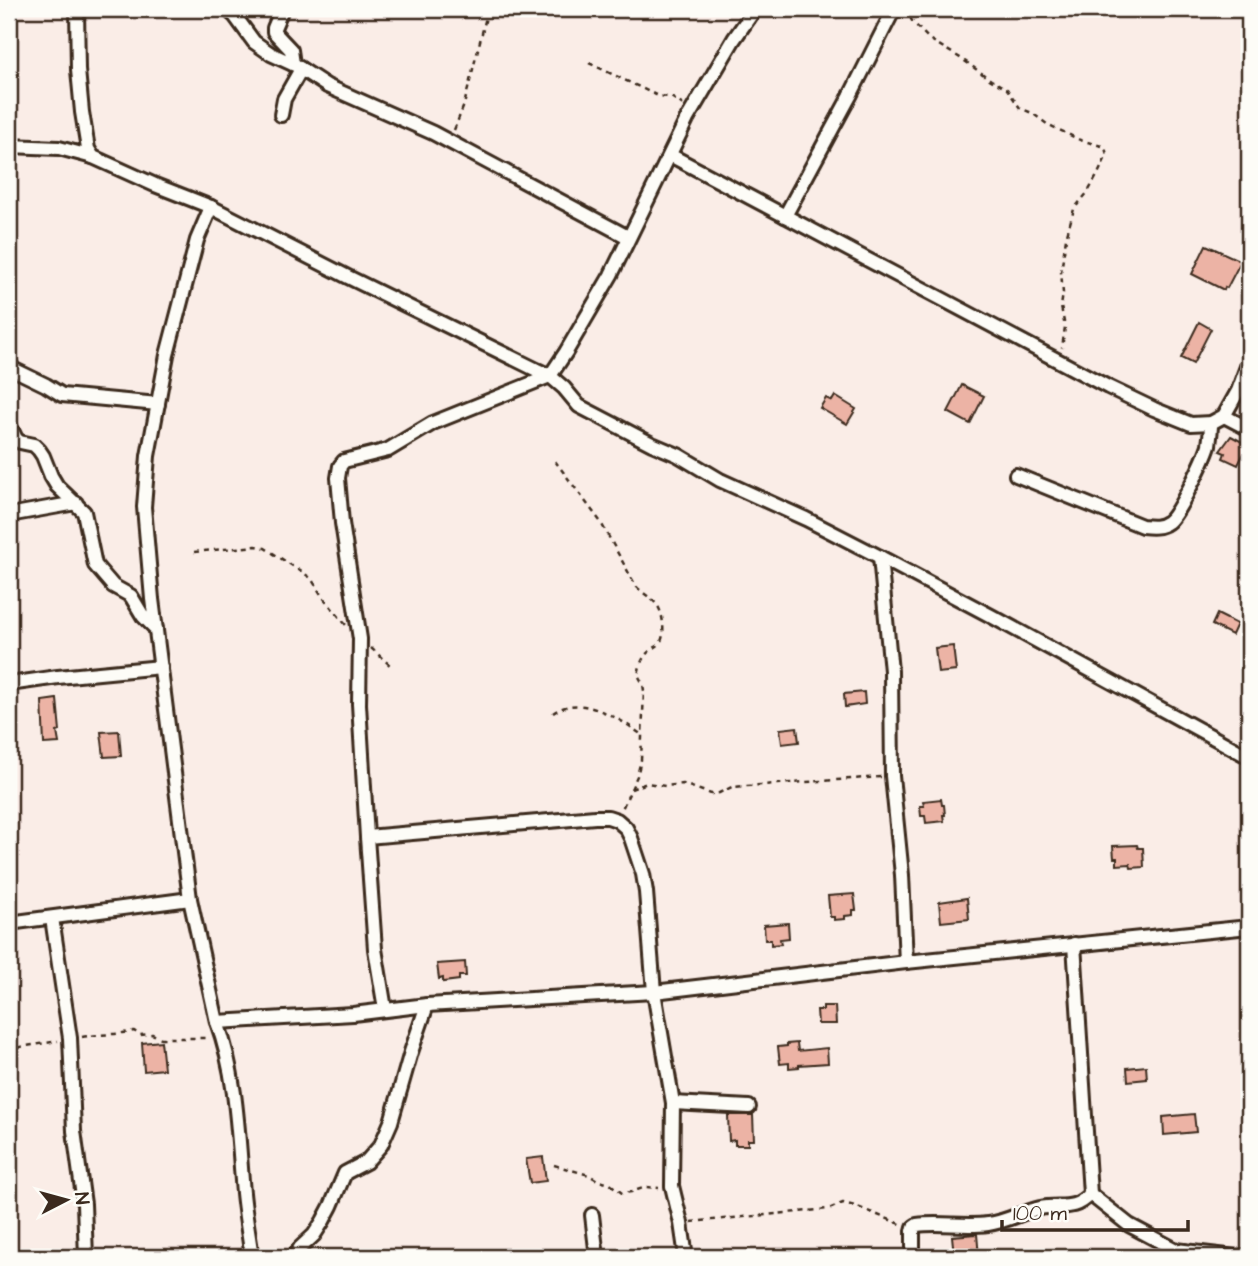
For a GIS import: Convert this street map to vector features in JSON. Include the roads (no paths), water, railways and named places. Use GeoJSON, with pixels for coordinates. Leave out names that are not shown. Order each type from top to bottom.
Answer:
{"type":"FeatureCollection","features":[{"type":"Feature","properties":{"kind":"street"},"geometry":{"type":"LineString","coordinates":[[77,9],[81,102],[88,149],[93,157]]}},
{"type":"Feature","properties":{"kind":"street"},"geometry":{"type":"LineString","coordinates":[[281,115],[284,99],[297,66],[292,50],[274,33],[282,9]]}},
{"type":"Feature","properties":{"kind":"street"},"geometry":{"type":"LineString","coordinates":[[384,1009],[375,949],[367,837],[359,704],[360,639],[342,523],[338,478],[341,463],[388,450],[433,424],[550,376],[611,275],[692,111],[755,9]]}},
{"type":"Feature","properties":{"kind":"street"},"geometry":{"type":"LineString","coordinates":[[785,216],[894,9]]}},
{"type":"Feature","properties":{"kind":"street"},"geometry":{"type":"LineString","coordinates":[[234,11],[254,42],[271,54],[297,66],[327,86],[448,141],[628,237]]}},
{"type":"Feature","properties":{"kind":"street"},"geometry":{"type":"LineString","coordinates":[[9,146],[59,148],[93,157],[211,207],[550,376],[579,406],[678,455],[720,480],[806,519],[880,557],[1249,757]]}},
{"type":"Feature","properties":{"kind":"street"},"geometry":{"type":"LineString","coordinates":[[670,155],[1055,359],[1131,398],[1191,424],[1211,423],[1224,416],[1238,391],[1249,361]]}},
{"type":"Feature","properties":{"kind":"street"},"geometry":{"type":"LineString","coordinates":[[211,207],[197,240],[167,355],[148,456],[144,507],[152,600],[190,899],[217,1022],[232,1074],[243,1195],[252,1257]]}},
{"type":"Feature","properties":{"kind":"street"},"geometry":{"type":"LineString","coordinates":[[9,362],[13,369],[62,395],[158,404]]}},
{"type":"Feature","properties":{"kind":"street"},"geometry":{"type":"LineString","coordinates":[[1224,416],[1249,429]]}},
{"type":"Feature","properties":{"kind":"street"},"geometry":{"type":"LineString","coordinates":[[1017,475],[1142,526],[1157,527],[1170,521],[1180,505],[1205,455],[1211,423]]}},
{"type":"Feature","properties":{"kind":"street"},"geometry":{"type":"LineString","coordinates":[[9,424],[16,439],[34,444],[43,456],[57,486],[86,515],[95,565],[113,586],[131,596],[143,616],[156,629]]}},
{"type":"Feature","properties":{"kind":"street"},"geometry":{"type":"LineString","coordinates":[[9,515],[76,503]]}},
{"type":"Feature","properties":{"kind":"street"},"geometry":{"type":"LineString","coordinates":[[880,557],[891,671],[892,776],[902,875],[906,962]]}},
{"type":"Feature","properties":{"kind":"street"},"geometry":{"type":"LineString","coordinates":[[9,684],[161,667]]}},
{"type":"Feature","properties":{"kind":"street"},"geometry":{"type":"LineString","coordinates":[[367,837],[595,817],[608,817],[626,828],[643,874],[646,892],[654,992],[673,1103],[672,1186],[687,1257]]}},
{"type":"Feature","properties":{"kind":"street"},"geometry":{"type":"LineString","coordinates":[[9,923],[190,899]]}},
{"type":"Feature","properties":{"kind":"street"},"geometry":{"type":"LineString","coordinates":[[52,918],[70,1038],[74,1131],[84,1204],[86,1257]]}},
{"type":"Feature","properties":{"kind":"street"},"geometry":{"type":"LineString","coordinates":[[217,1022],[353,1014],[427,1005],[654,992],[906,962],[1249,927]]}},
{"type":"Feature","properties":{"kind":"street"},"geometry":{"type":"LineString","coordinates":[[1074,944],[1090,1194],[1129,1225],[1176,1250],[1249,1256]]}},
{"type":"Feature","properties":{"kind":"street"},"geometry":{"type":"LineString","coordinates":[[294,1257],[314,1235],[331,1206],[345,1173],[366,1162],[381,1145],[391,1122],[427,1005]]}},
{"type":"Feature","properties":{"kind":"street"},"geometry":{"type":"LineString","coordinates":[[673,1103],[750,1107]]}},
{"type":"Feature","properties":{"kind":"street"},"geometry":{"type":"LineString","coordinates":[[913,1257],[914,1227],[994,1223],[1035,1209],[1073,1206],[1090,1194]]}},
{"type":"Feature","properties":{"kind":"street"},"geometry":{"type":"LineString","coordinates":[[592,1215],[597,1257]]}}]}
